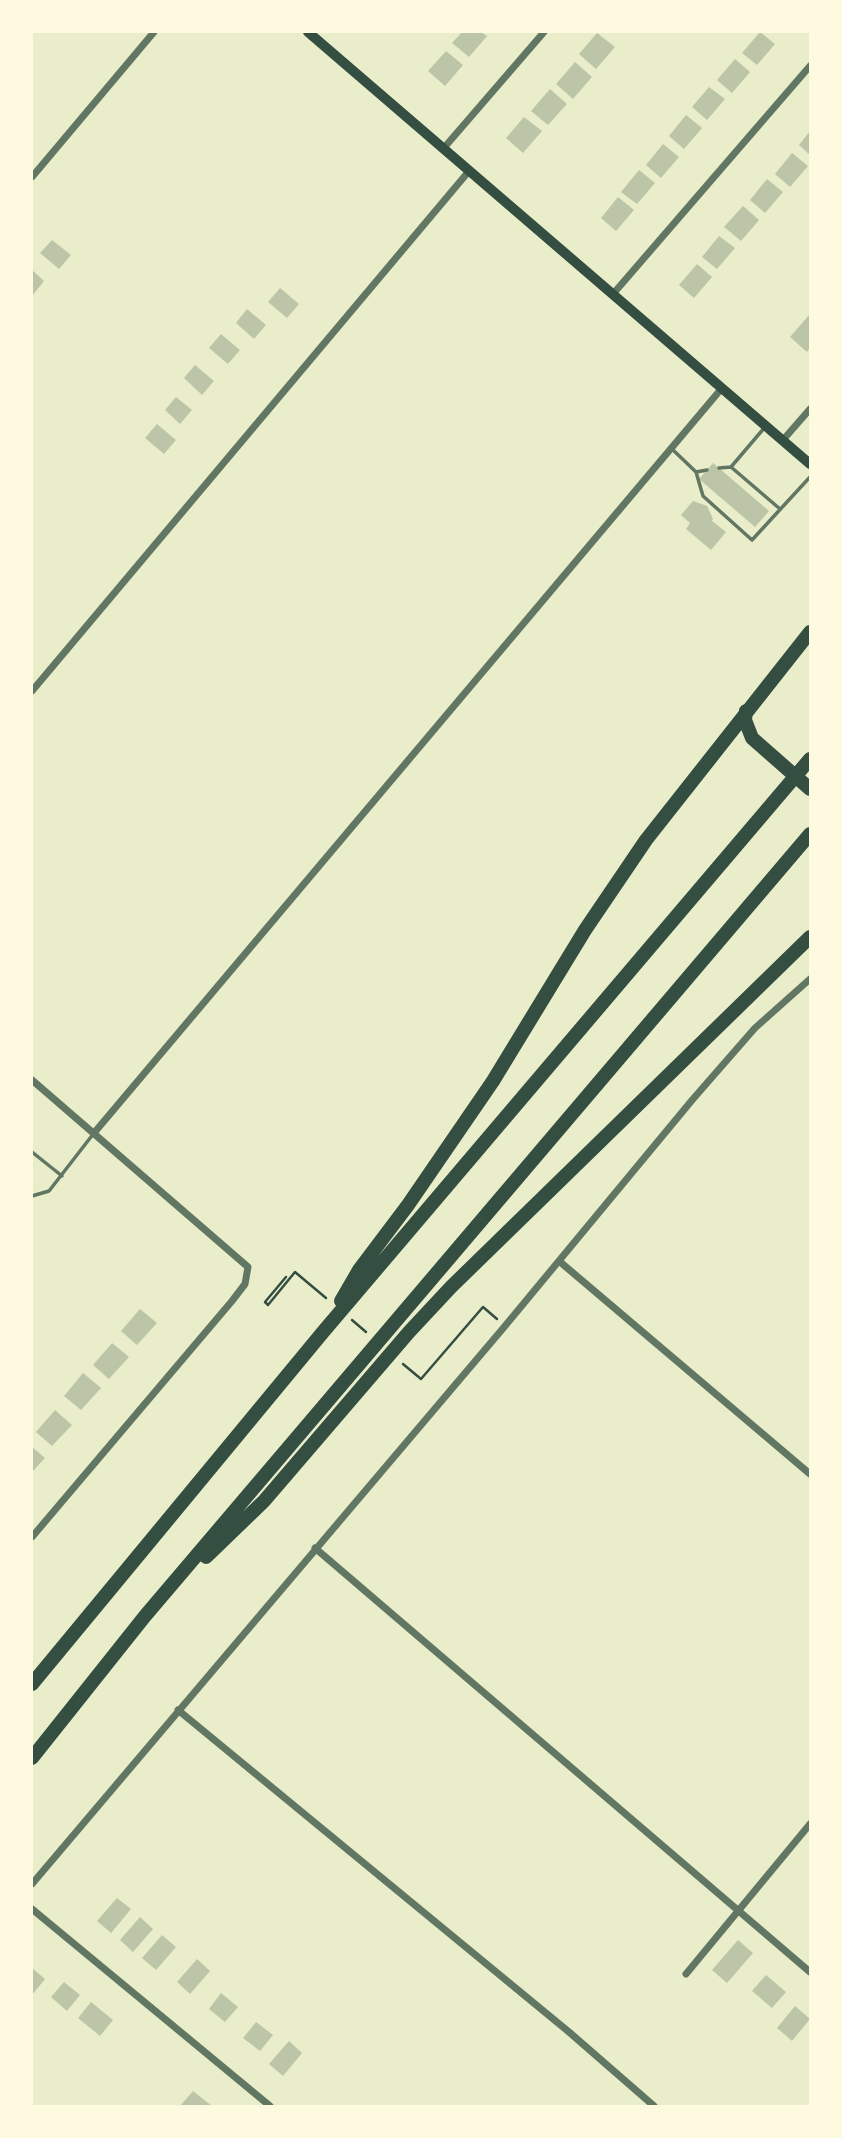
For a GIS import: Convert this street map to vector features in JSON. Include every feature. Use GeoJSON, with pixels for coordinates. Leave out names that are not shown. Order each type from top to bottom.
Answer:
{"type":"FeatureCollection","features":[{"type":"Feature","properties":{"kind":"highway"},"geometry":{"type":"LineString","coordinates":[[323,1332],[359,1270],[408,1205],[493,1081],[622,874],[746,710],[810,632]]}},
{"type":"Feature","properties":{"kind":"highway"},"geometry":{"type":"LineString","coordinates":[[746,710],[748,729],[758,745],[810,789]]}},
{"type":"Feature","properties":{"kind":"highway"},"geometry":{"type":"LineString","coordinates":[[32,1684],[323,1332],[810,759]]}},
{"type":"Feature","properties":{"kind":"highway"},"geometry":{"type":"LineString","coordinates":[[32,1758],[145,1616],[810,834]]}},
{"type":"Feature","properties":{"kind":"highway"},"geometry":{"type":"LineString","coordinates":[[145,1616],[264,1501],[451,1287],[810,937]]}},
{"type":"Feature","properties":{"kind":"main road"},"geometry":{"type":"LineString","coordinates":[[308,32],[810,464]]}},
{"type":"Feature","properties":{"kind":"street"},"geometry":{"type":"LineString","coordinates":[[32,177],[154,32]]}},
{"type":"Feature","properties":{"kind":"street"},"geometry":{"type":"LineString","coordinates":[[443,149],[544,32]]}},
{"type":"Feature","properties":{"kind":"street"},"geometry":{"type":"LineString","coordinates":[[613,294],[810,66]]}},
{"type":"Feature","properties":{"kind":"street"},"geometry":{"type":"LineString","coordinates":[[32,691],[469,171]]}},
{"type":"Feature","properties":{"kind":"street"},"geometry":{"type":"LineString","coordinates":[[94,1133],[722,388]]}},
{"type":"Feature","properties":{"kind":"street"},"geometry":{"type":"LineString","coordinates":[[783,440],[810,409]]}},
{"type":"Feature","properties":{"kind":"street"},"geometry":{"type":"LineString","coordinates":[[32,1884],[755,1028],[810,979]]}},
{"type":"Feature","properties":{"kind":"street"},"geometry":{"type":"LineString","coordinates":[[32,1080],[248,1267],[245,1284],[232,1301],[32,1537]]}},
{"type":"Feature","properties":{"kind":"street"},"geometry":{"type":"LineString","coordinates":[[559,1261],[810,1474]]}},
{"type":"Feature","properties":{"kind":"street"},"geometry":{"type":"LineString","coordinates":[[315,1548],[810,1972]]}},
{"type":"Feature","properties":{"kind":"street"},"geometry":{"type":"LineString","coordinates":[[178,1710],[654,2106]]}},
{"type":"Feature","properties":{"kind":"street"},"geometry":{"type":"LineString","coordinates":[[686,1974],[810,1824]]}},
{"type":"Feature","properties":{"kind":"street"},"geometry":{"type":"LineString","coordinates":[[32,1909],[270,2106]]}},
{"type":"Feature","properties":{"kind":"lane"},"geometry":{"type":"LineString","coordinates":[[719,468],[731,467],[766,426]]}},
{"type":"Feature","properties":{"kind":"lane"},"geometry":{"type":"LineString","coordinates":[[671,448],[696,472],[703,496],[752,540],[810,477]]}},
{"type":"Feature","properties":{"kind":"lane"},"geometry":{"type":"LineString","coordinates":[[731,467],[780,509]]}},
{"type":"Feature","properties":{"kind":"lane"},"geometry":{"type":"LineString","coordinates":[[696,472],[707,470]]}},
{"type":"Feature","properties":{"kind":"lane"},"geometry":{"type":"LineString","coordinates":[[32,1196],[49,1191],[94,1133]]}},
{"type":"Feature","properties":{"kind":"lane"},"geometry":{"type":"LineString","coordinates":[[32,1152],[62,1176]]}},
{"type":"Feature","properties":{"kind":"path"},"geometry":{"type":"LineString","coordinates":[[286,1277],[265,1302],[268,1305],[295,1272],[327,1298]]}},
{"type":"Feature","properties":{"kind":"path"},"geometry":{"type":"LineString","coordinates":[[400,1361],[421,1379],[483,1307],[505,1326]]}},
{"type":"Feature","properties":{"kind":"path"},"geometry":{"type":"LineString","coordinates":[[348,1316],[368,1334]]}},
{"type":"Feature","properties":{"kind":"building"},"geometry":{"type":"Polygon","coordinates":[[[462,32],[481,32],[487,36],[469,57],[452,43],[462,32]]]}},
{"type":"Feature","properties":{"kind":"building"},"geometry":{"type":"Polygon","coordinates":[[[760,32],[775,44],[757,65],[742,53],[760,32]]]}},
{"type":"Feature","properties":{"kind":"building"},"geometry":{"type":"Polygon","coordinates":[[[597,33],[615,47],[596,69],[579,54],[597,33]]]}},
{"type":"Feature","properties":{"kind":"building"},"geometry":{"type":"Polygon","coordinates":[[[446,51],[463,65],[445,86],[428,71],[446,51]]]}},
{"type":"Feature","properties":{"kind":"building"},"geometry":{"type":"Polygon","coordinates":[[[735,59],[750,72],[732,93],[717,80],[735,59]]]}},
{"type":"Feature","properties":{"kind":"building"},"geometry":{"type":"Polygon","coordinates":[[[575,62],[592,77],[573,99],[556,84],[575,62]]]}},
{"type":"Feature","properties":{"kind":"building"},"geometry":{"type":"Polygon","coordinates":[[[709,87],[725,99],[707,120],[692,107],[709,87]]]}},
{"type":"Feature","properties":{"kind":"building"},"geometry":{"type":"Polygon","coordinates":[[[550,89],[567,104],[548,125],[531,111],[550,89]]]}},
{"type":"Feature","properties":{"kind":"building"},"geometry":{"type":"Polygon","coordinates":[[[686,115],[702,128],[684,149],[669,136],[686,115]]]}},
{"type":"Feature","properties":{"kind":"building"},"geometry":{"type":"Polygon","coordinates":[[[524,117],[542,131],[523,153],[506,138],[524,117]]]}},
{"type":"Feature","properties":{"kind":"building"},"geometry":{"type":"Polygon","coordinates":[[[810,131],[810,155],[799,145],[810,131]]]}},
{"type":"Feature","properties":{"kind":"building"},"geometry":{"type":"Polygon","coordinates":[[[663,144],[679,157],[661,178],[646,165],[663,144]]]}},
{"type":"Feature","properties":{"kind":"building"},"geometry":{"type":"Polygon","coordinates":[[[792,153],[808,166],[790,187],[775,174],[792,153]]]}},
{"type":"Feature","properties":{"kind":"building"},"geometry":{"type":"Polygon","coordinates":[[[639,170],[655,183],[637,204],[621,192],[639,170]]]}},
{"type":"Feature","properties":{"kind":"building"},"geometry":{"type":"Polygon","coordinates":[[[767,179],[783,192],[765,213],[750,200],[767,179]]]}},
{"type":"Feature","properties":{"kind":"building"},"geometry":{"type":"Polygon","coordinates":[[[618,197],[634,210],[616,231],[601,218],[618,197]]]}},
{"type":"Feature","properties":{"kind":"building"},"geometry":{"type":"Polygon","coordinates":[[[743,206],[759,220],[741,241],[724,227],[743,206]]]}},
{"type":"Feature","properties":{"kind":"building"},"geometry":{"type":"Polygon","coordinates":[[[719,236],[735,248],[717,269],[702,257],[719,236]]]}},
{"type":"Feature","properties":{"kind":"building"},"geometry":{"type":"Polygon","coordinates":[[[52,240],[71,255],[59,269],[40,253],[52,240]]]}},
{"type":"Feature","properties":{"kind":"building"},"geometry":{"type":"Polygon","coordinates":[[[697,264],[712,277],[694,298],[679,285],[697,264]]]}},
{"type":"Feature","properties":{"kind":"building"},"geometry":{"type":"Polygon","coordinates":[[[32,270],[44,281],[32,296],[32,270]]]}},
{"type":"Feature","properties":{"kind":"building"},"geometry":{"type":"Polygon","coordinates":[[[280,288],[299,304],[287,318],[268,302],[280,288]]]}},
{"type":"Feature","properties":{"kind":"building"},"geometry":{"type":"Polygon","coordinates":[[[247,309],[266,325],[254,339],[236,323],[247,309]]]}},
{"type":"Feature","properties":{"kind":"building"},"geometry":{"type":"Polygon","coordinates":[[[809,315],[810,348],[807,352],[790,337],[809,315]]]}},
{"type":"Feature","properties":{"kind":"building"},"geometry":{"type":"Polygon","coordinates":[[[221,334],[240,350],[228,364],[209,348],[221,334]]]}},
{"type":"Feature","properties":{"kind":"building"},"geometry":{"type":"Polygon","coordinates":[[[195,365],[214,381],[202,395],[184,378],[195,365]]]}},
{"type":"Feature","properties":{"kind":"building"},"geometry":{"type":"Polygon","coordinates":[[[176,397],[192,410],[180,424],[165,410],[176,397]]]}},
{"type":"Feature","properties":{"kind":"building"},"geometry":{"type":"Polygon","coordinates":[[[157,424],[176,440],[164,454],[145,438],[157,424]]]}},
{"type":"Feature","properties":{"kind":"building"},"geometry":{"type":"Polygon","coordinates":[[[713,463],[769,511],[755,527],[699,479],[713,463]]]}},
{"type":"Feature","properties":{"kind":"building"},"geometry":{"type":"Polygon","coordinates":[[[693,501],[707,506],[712,521],[726,532],[711,550],[686,529],[690,523],[681,515],[693,501]]]}},
{"type":"Feature","properties":{"kind":"building"},"geometry":{"type":"Polygon","coordinates":[[[140,1309],[157,1323],[137,1345],[121,1331],[140,1309]]]}},
{"type":"Feature","properties":{"kind":"building"},"geometry":{"type":"Polygon","coordinates":[[[112,1343],[129,1357],[109,1379],[93,1365],[112,1343]]]}},
{"type":"Feature","properties":{"kind":"building"},"geometry":{"type":"Polygon","coordinates":[[[83,1373],[101,1388],[81,1410],[64,1396],[83,1373]]]}},
{"type":"Feature","properties":{"kind":"building"},"geometry":{"type":"Polygon","coordinates":[[[55,1410],[72,1425],[52,1446],[36,1432],[55,1410]]]}},
{"type":"Feature","properties":{"kind":"building"},"geometry":{"type":"Polygon","coordinates":[[[32,1447],[45,1458],[32,1472],[32,1447]]]}},
{"type":"Feature","properties":{"kind":"building"},"geometry":{"type":"Polygon","coordinates":[[[117,1898],[131,1909],[111,1933],[97,1921],[117,1898]]]}},
{"type":"Feature","properties":{"kind":"building"},"geometry":{"type":"Polygon","coordinates":[[[140,1917],[153,1929],[133,1952],[120,1940],[140,1917]]]}},
{"type":"Feature","properties":{"kind":"building"},"geometry":{"type":"Polygon","coordinates":[[[162,1935],[176,1947],[156,1970],[142,1958],[162,1935]]]}},
{"type":"Feature","properties":{"kind":"building"},"geometry":{"type":"Polygon","coordinates":[[[738,1940],[753,1953],[727,1983],[712,1970],[738,1940]]]}},
{"type":"Feature","properties":{"kind":"building"},"geometry":{"type":"Polygon","coordinates":[[[197,1959],[210,1971],[190,1994],[177,1982],[197,1959]]]}},
{"type":"Feature","properties":{"kind":"building"},"geometry":{"type":"Polygon","coordinates":[[[32,1968],[45,1979],[32,1995],[32,1968]]]}},
{"type":"Feature","properties":{"kind":"building"},"geometry":{"type":"Polygon","coordinates":[[[766,1975],[786,1992],[772,2008],[752,1991],[766,1975]]]}},
{"type":"Feature","properties":{"kind":"building"},"geometry":{"type":"Polygon","coordinates":[[[64,1982],[80,1995],[67,2011],[51,1997],[64,1982]]]}},
{"type":"Feature","properties":{"kind":"building"},"geometry":{"type":"Polygon","coordinates":[[[221,1993],[238,2007],[225,2022],[209,2009],[221,1993]]]}},
{"type":"Feature","properties":{"kind":"building"},"geometry":{"type":"Polygon","coordinates":[[[91,2002],[113,2020],[100,2036],[78,2018],[91,2002]]]}},
{"type":"Feature","properties":{"kind":"building"},"geometry":{"type":"Polygon","coordinates":[[[795,2006],[810,2019],[792,2041],[777,2028],[795,2006]]]}},
{"type":"Feature","properties":{"kind":"building"},"geometry":{"type":"Polygon","coordinates":[[[256,2022],[273,2035],[260,2051],[243,2038],[256,2022]]]}},
{"type":"Feature","properties":{"kind":"building"},"geometry":{"type":"Polygon","coordinates":[[[289,2041],[302,2053],[283,2076],[269,2064],[289,2041]]]}},
{"type":"Feature","properties":{"kind":"building"},"geometry":{"type":"Polygon","coordinates":[[[193,2091],[212,2106],[180,2106],[193,2091]]]}}]}
